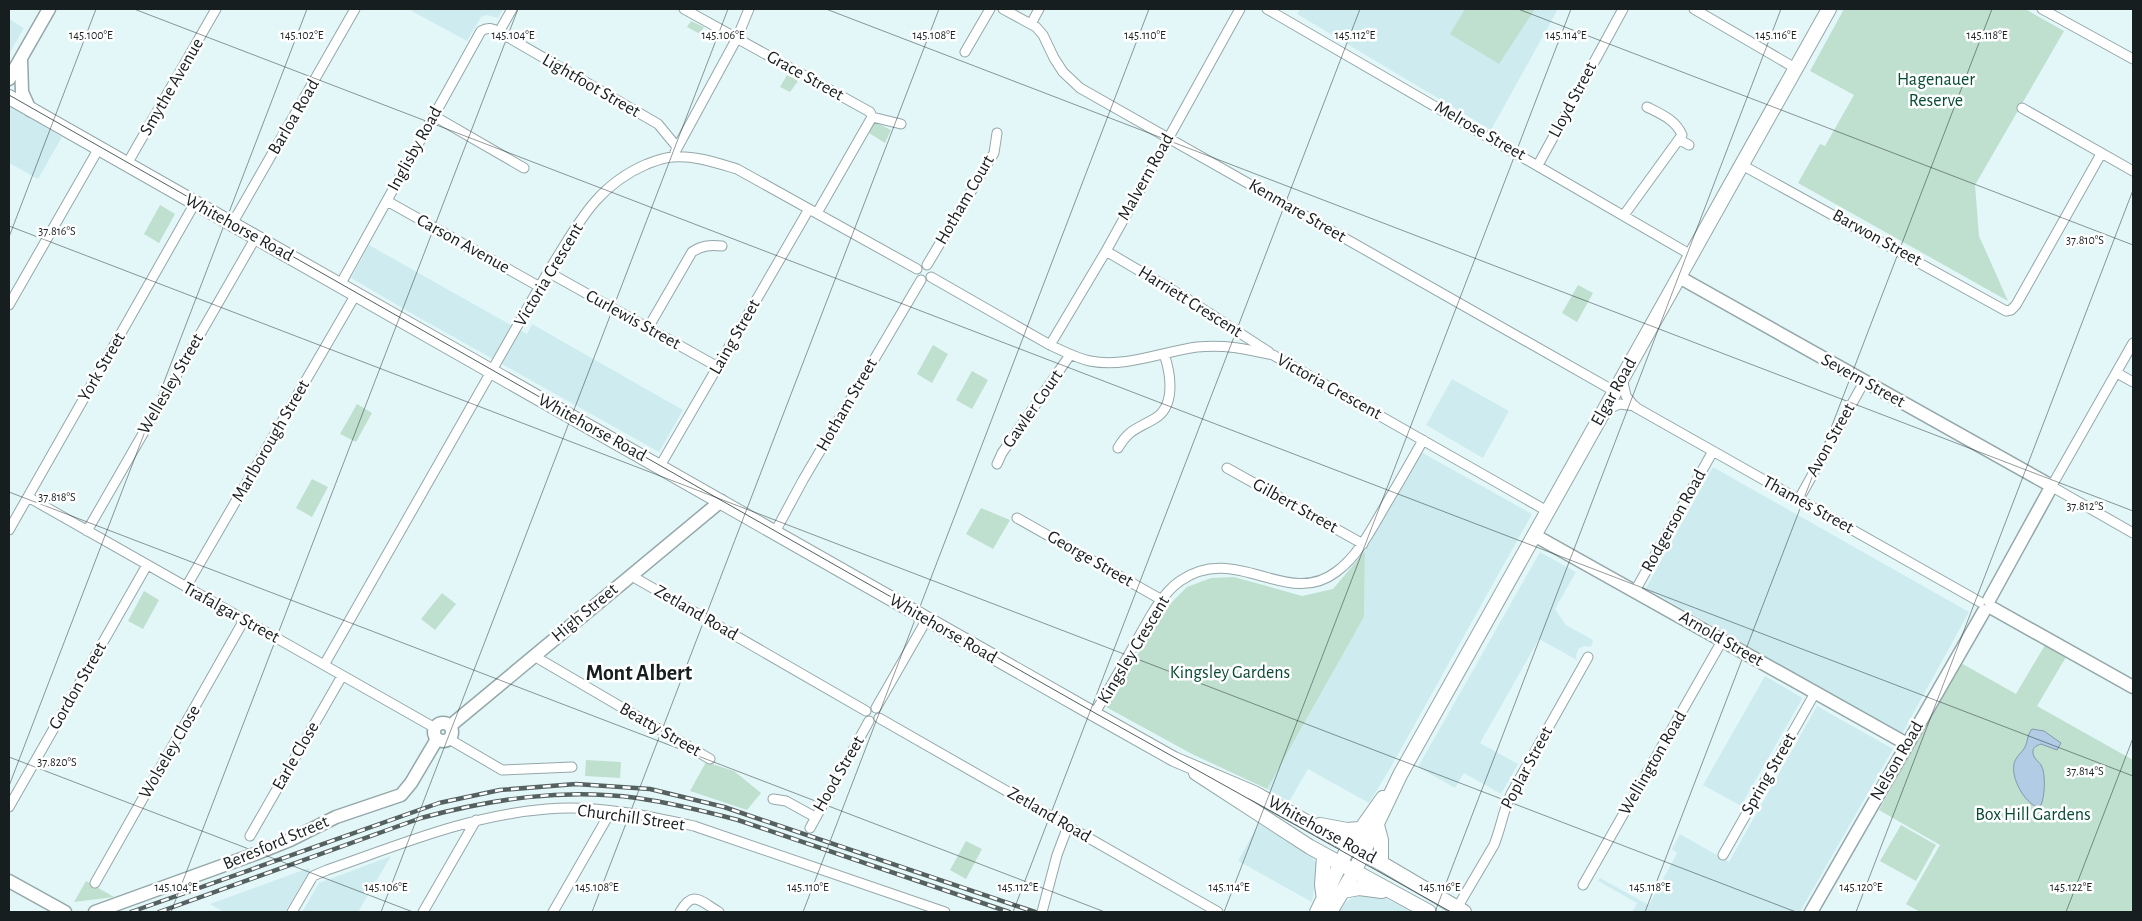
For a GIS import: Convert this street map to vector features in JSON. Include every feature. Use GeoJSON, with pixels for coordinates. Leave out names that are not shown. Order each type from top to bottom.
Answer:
{"type":"FeatureCollection","features":[{"type":"Feature","properties":{"kind":"main road","name":"Elgar Road"},"geometry":{"type":"LineString","coordinates":[[1330,912],[1354,872],[1400,775],[1829,9]]}},
{"type":"Feature","properties":{"kind":"main road","name":"Whitehorse Road"},"geometry":{"type":"LineString","coordinates":[[9,97],[1174,759],[1276,827],[1324,856],[1429,912]]}},
{"type":"Feature","properties":{"kind":"main road","name":"Whitehorse Road"},"geometry":{"type":"LineString","coordinates":[[1174,759],[1254,792],[1382,863],[1460,910]]}},
{"type":"Feature","properties":{"kind":"main road","name":"Elgar Road"},"geometry":{"type":"LineString","coordinates":[[1317,912],[1359,829],[1400,775]]}},
{"type":"Feature","properties":{"kind":"main road"},"geometry":{"type":"LineString","coordinates":[[1307,822],[1347,830],[1359,829]]}},
{"type":"Feature","properties":{"kind":"main road"},"geometry":{"type":"LineString","coordinates":[[1377,825],[1381,840],[1382,863]]}},
{"type":"Feature","properties":{"kind":"main road"},"geometry":{"type":"LineString","coordinates":[[1324,856],[1322,885],[1324,899]]}},
{"type":"Feature","properties":{"kind":"main road"},"geometry":{"type":"LineString","coordinates":[[1343,891],[1359,888],[1391,892]]}},
{"type":"Feature","properties":{"kind":"street"},"geometry":{"type":"LineString","coordinates":[[9,79],[49,9]]}},
{"type":"Feature","properties":{"kind":"street","name":"Smythe Avenue"},"geometry":{"type":"LineString","coordinates":[[127,164],[216,9]]}},
{"type":"Feature","properties":{"kind":"street","name":"Barloa Road"},"geometry":{"type":"LineString","coordinates":[[232,224],[355,9]]}},
{"type":"Feature","properties":{"kind":"street"},"geometry":{"type":"LineString","coordinates":[[499,32],[512,9]]}},
{"type":"Feature","properties":{"kind":"street","name":"Grace Street"},"geometry":{"type":"LineString","coordinates":[[684,9],[870,112],[872,117],[901,124]]}},
{"type":"Feature","properties":{"kind":"street"},"geometry":{"type":"LineString","coordinates":[[672,156],[737,38],[749,9]]}},
{"type":"Feature","properties":{"kind":"street"},"geometry":{"type":"LineString","coordinates":[[965,52],[990,9]]}},
{"type":"Feature","properties":{"kind":"street","name":"Kenmare Street"},"geometry":{"type":"LineString","coordinates":[[1003,9],[1032,24],[1043,35],[1054,58],[1070,80],[1168,138],[1614,391]]}},
{"type":"Feature","properties":{"kind":"street"},"geometry":{"type":"LineString","coordinates":[[1032,24],[1039,9]]}},
{"type":"Feature","properties":{"kind":"street","name":"Malvern Road"},"geometry":{"type":"LineString","coordinates":[[1050,345],[1106,250],[1240,9]]}},
{"type":"Feature","properties":{"kind":"street","name":"Melrose Street"},"geometry":{"type":"LineString","coordinates":[[1267,9],[1692,254]]}},
{"type":"Feature","properties":{"kind":"street","name":"Lloyd Street"},"geometry":{"type":"LineString","coordinates":[[1538,165],[1622,9]]}},
{"type":"Feature","properties":{"kind":"street"},"geometry":{"type":"LineString","coordinates":[[1694,9],[1796,68]]}},
{"type":"Feature","properties":{"kind":"street"},"geometry":{"type":"LineString","coordinates":[[2042,9],[2133,59]]}},
{"type":"Feature","properties":{"kind":"street","name":"Inglisby Road"},"geometry":{"type":"LineString","coordinates":[[340,284],[481,31],[486,28],[492,28],[499,32]]}},
{"type":"Feature","properties":{"kind":"street","name":"Lightfoot Street"},"geometry":{"type":"LineString","coordinates":[[499,32],[658,124],[677,147]]}},
{"type":"Feature","properties":{"kind":"street"},"geometry":{"type":"LineString","coordinates":[[21,58],[22,92],[30,110]]}},
{"type":"Feature","properties":{"kind":"street"},"geometry":{"type":"LineString","coordinates":[[1624,215],[1682,136],[1679,127],[1667,117],[1648,107]]}},
{"type":"Feature","properties":{"kind":"street"},"geometry":{"type":"LineString","coordinates":[[2022,108],[2133,171]]}},
{"type":"Feature","properties":{"kind":"street"},"geometry":{"type":"LineString","coordinates":[[434,116],[524,168]]}},
{"type":"Feature","properties":{"kind":"street","name":"Laing Street"},"geometry":{"type":"LineString","coordinates":[[660,466],[718,367],[872,117]]}},
{"type":"Feature","properties":{"kind":"street","name":"Hotham Court"},"geometry":{"type":"LineString","coordinates":[[927,266],[994,153],[997,133]]}},
{"type":"Feature","properties":{"kind":"street"},"geometry":{"type":"LineString","coordinates":[[1680,140],[1689,144]]}},
{"type":"Feature","properties":{"kind":"street"},"geometry":{"type":"LineString","coordinates":[[9,305],[99,148]]}},
{"type":"Feature","properties":{"kind":"street","name":"Barwon Street"},"geometry":{"type":"LineString","coordinates":[[1742,165],[2006,311],[2011,310],[2016,305],[2101,154]]}},
{"type":"Feature","properties":{"kind":"street","name":"Victoria Crescent"},"geometry":{"type":"LineString","coordinates":[[324,665],[548,272],[590,207],[606,188],[631,171],[672,156],[715,162],[737,169],[917,270]]}},
{"type":"Feature","properties":{"kind":"street","name":"Carson Avenue"},"geometry":{"type":"LineString","coordinates":[[387,201],[540,286]]}},
{"type":"Feature","properties":{"kind":"street","name":"York Street"},"geometry":{"type":"LineString","coordinates":[[9,530],[195,203]]}},
{"type":"Feature","properties":{"kind":"street","name":"Wellesley Street"},"geometry":{"type":"LineString","coordinates":[[87,531],[256,237]]}},
{"type":"Feature","properties":{"kind":"street"},"geometry":{"type":"LineString","coordinates":[[648,328],[692,252],[700,246],[722,246]]}},
{"type":"Feature","properties":{"kind":"street","name":"Harriett Crescent"},"geometry":{"type":"LineString","coordinates":[[1106,250],[1189,300],[1273,355]]}},
{"type":"Feature","properties":{"kind":"street"},"geometry":{"type":"LineString","coordinates":[[921,265],[927,266],[932,270],[931,276],[927,280],[921,280],[916,276],[917,270],[921,265]]}},
{"type":"Feature","properties":{"kind":"street","name":"Curlewis Street"},"geometry":{"type":"LineString","coordinates":[[548,272],[718,367]]}},
{"type":"Feature","properties":{"kind":"street","name":"Victoria Crescent"},"geometry":{"type":"LineString","coordinates":[[931,276],[1050,345],[1070,355],[1091,361],[1126,362],[1196,347],[1232,346],[1273,355],[1547,511]]}},
{"type":"Feature","properties":{"kind":"street","name":"Severn Street"},"geometry":{"type":"LineString","coordinates":[[1678,277],[2133,533]]}},
{"type":"Feature","properties":{"kind":"street","name":"Hotham Street"},"geometry":{"type":"LineString","coordinates":[[775,532],[921,280]]}},
{"type":"Feature","properties":{"kind":"street","name":"Marlborough Street"},"geometry":{"type":"LineString","coordinates":[[186,587],[356,294]]}},
{"type":"Feature","properties":{"kind":"street","name":"Nelson Road"},"geometry":{"type":"LineString","coordinates":[[1811,912],[1908,744],[2133,343]]}},
{"type":"Feature","properties":{"kind":"street"},"geometry":{"type":"LineString","coordinates":[[1118,448],[1131,431],[1159,416],[1167,403],[1170,372],[1164,354]]}},
{"type":"Feature","properties":{"kind":"street","name":"Gawler Court"},"geometry":{"type":"LineString","coordinates":[[997,464],[1002,452],[1070,355]]}},
{"type":"Feature","properties":{"kind":"street"},"geometry":{"type":"LineString","coordinates":[[2116,373],[2133,382]]}},
{"type":"Feature","properties":{"kind":"street"},"geometry":{"type":"LineString","coordinates":[[1622,377],[1626,396],[1635,406]]}},
{"type":"Feature","properties":{"kind":"street","name":"Avon Street"},"geometry":{"type":"LineString","coordinates":[[1798,499],[1864,382]]}},
{"type":"Feature","properties":{"kind":"street"},"geometry":{"type":"LineString","coordinates":[[1603,411],[1620,404],[1635,406]]}},
{"type":"Feature","properties":{"kind":"street","name":"Thames Street"},"geometry":{"type":"LineString","coordinates":[[1635,406],[2133,687]]}},
{"type":"Feature","properties":{"kind":"street","name":"Kingsley Crescent"},"geometry":{"type":"LineString","coordinates":[[1094,714],[1162,600],[1181,580],[1195,574],[1221,568],[1235,569],[1296,585],[1317,582],[1336,572],[1363,544],[1423,440]]}},
{"type":"Feature","properties":{"kind":"street","name":"Rodgerson Road"},"geometry":{"type":"LineString","coordinates":[[1635,590],[1713,451]]}},
{"type":"Feature","properties":{"kind":"street","name":"Gilbert Street"},"geometry":{"type":"LineString","coordinates":[[1227,468],[1363,544]]}},
{"type":"Feature","properties":{"kind":"street","name":"Trafalgar Street"},"geometry":{"type":"LineString","coordinates":[[28,497],[443,733],[502,770],[572,767]]}},
{"type":"Feature","properties":{"kind":"street","name":"High Street"},"geometry":{"type":"LineString","coordinates":[[401,795],[411,784],[443,733],[721,501]]}},
{"type":"Feature","properties":{"kind":"street","name":"George Street"},"geometry":{"type":"LineString","coordinates":[[1017,518],[1162,600]]}},
{"type":"Feature","properties":{"kind":"street","name":"Arnold Street"},"geometry":{"type":"LineString","coordinates":[[1534,535],[1908,744]]}},
{"type":"Feature","properties":{"kind":"street","name":"Gordon Street"},"geometry":{"type":"LineString","coordinates":[[9,806],[147,565]]}},
{"type":"Feature","properties":{"kind":"street","name":"Zetland Road"},"geometry":{"type":"LineString","coordinates":[[630,575],[866,711]]}},
{"type":"Feature","properties":{"kind":"street"},"geometry":{"type":"LineString","coordinates":[[876,708],[927,619]]}},
{"type":"Feature","properties":{"kind":"street","name":"Wolseley Close"},"geometry":{"type":"LineString","coordinates":[[95,883],[244,620]]}},
{"type":"Feature","properties":{"kind":"street","name":"Wellington Road"},"geometry":{"type":"LineString","coordinates":[[1583,885],[1722,641]]}},
{"type":"Feature","properties":{"kind":"street","name":"Beatty Street"},"geometry":{"type":"LineString","coordinates":[[534,656],[710,759]]}},
{"type":"Feature","properties":{"kind":"street","name":"Poplar Street"},"geometry":{"type":"LineString","coordinates":[[1460,910],[1494,845],[1504,807],[1588,657]]}},
{"type":"Feature","properties":{"kind":"street","name":"Earle Close"},"geometry":{"type":"LineString","coordinates":[[250,836],[342,676]]}},
{"type":"Feature","properties":{"kind":"street","name":"Spring Street"},"geometry":{"type":"LineString","coordinates":[[1723,854],[1815,693]]}},
{"type":"Feature","properties":{"kind":"street"},"geometry":{"type":"LineString","coordinates":[[870,708],[876,708],[880,713],[879,718],[876,721],[870,721],[866,717],[866,711],[870,708]]}},
{"type":"Feature","properties":{"kind":"street","name":"Zetland Road"},"geometry":{"type":"LineString","coordinates":[[879,718],[1218,912]]}},
{"type":"Feature","properties":{"kind":"street","name":"Hood Street"},"geometry":{"type":"LineString","coordinates":[[810,828],[815,816],[870,721]]}},
{"type":"Feature","properties":{"kind":"street","name":"Beresford Street"},"geometry":{"type":"LineString","coordinates":[[95,912],[290,840],[336,817],[401,795]]}},
{"type":"Feature","properties":{"kind":"street"},"geometry":{"type":"LineString","coordinates":[[773,799],[786,801],[815,816]]}},
{"type":"Feature","properties":{"kind":"street","name":"Churchill Street"},"geometry":{"type":"LineString","coordinates":[[292,912],[313,876],[445,828],[476,820],[548,809],[611,811],[694,826],[945,912]]}},
{"type":"Feature","properties":{"kind":"street"},"geometry":{"type":"LineString","coordinates":[[553,912],[611,811]]}},
{"type":"Feature","properties":{"kind":"street"},"geometry":{"type":"LineString","coordinates":[[423,912],[476,820]]}},
{"type":"Feature","properties":{"kind":"street"},"geometry":{"type":"LineString","coordinates":[[1042,912],[1057,855],[1068,826]]}},
{"type":"Feature","properties":{"kind":"street"},"geometry":{"type":"LineString","coordinates":[[9,881],[65,912]]}},
{"type":"Feature","properties":{"kind":"street"},"geometry":{"type":"LineString","coordinates":[[680,912],[689,899],[695,898],[719,912]]}},
{"type":"Feature","properties":{"kind":"shaded area"},"geometry":{"type":"Polygon","coordinates":[[[408,9],[503,9],[498,18],[487,15],[481,17],[467,41],[408,9]]]}},
{"type":"Feature","properties":{"kind":"shaded area"},"geometry":{"type":"Polygon","coordinates":[[[1300,9],[1558,9],[1491,130],[1297,14],[1300,9]]]}},
{"type":"Feature","properties":{"kind":"shaded area"},"geometry":{"type":"Polygon","coordinates":[[[9,19],[24,28],[9,54],[9,19]]]}},
{"type":"Feature","properties":{"kind":"shaded area"},"geometry":{"type":"Polygon","coordinates":[[[9,106],[62,137],[38,179],[9,163],[9,106]]]}},
{"type":"Feature","properties":{"kind":"shaded area"},"geometry":{"type":"Polygon","coordinates":[[[369,245],[527,334],[532,324],[683,410],[659,452],[351,278],[369,245]]]}},
{"type":"Feature","properties":{"kind":"shaded area"},"geometry":{"type":"Polygon","coordinates":[[[1452,379],[1509,411],[1483,458],[1426,425],[1452,379]]]}},
{"type":"Feature","properties":{"kind":"shaded area"},"geometry":{"type":"Polygon","coordinates":[[[1421,452],[1532,514],[1369,803],[1308,769],[1289,802],[1267,789],[1364,617],[1365,551],[1421,452]]]}},
{"type":"Feature","properties":{"kind":"shaded area"},"geometry":{"type":"Polygon","coordinates":[[[1713,467],[1969,612],[1902,734],[1646,588],[1713,467]]]}},
{"type":"Feature","properties":{"kind":"shaded area"},"geometry":{"type":"Polygon","coordinates":[[[1540,552],[1576,572],[1555,609],[1566,625],[1593,640],[1591,647],[1579,648],[1576,655],[1577,660],[1539,639],[1480,743],[1518,764],[1501,794],[1464,773],[1455,788],[1418,767],[1540,552]]]}},
{"type":"Feature","properties":{"kind":"shaded area"},"geometry":{"type":"Polygon","coordinates":[[[1765,676],[1802,699],[1741,806],[1703,785],[1765,676]]]}},
{"type":"Feature","properties":{"kind":"shaded area"},"geometry":{"type":"Polygon","coordinates":[[[1817,706],[1893,749],[1800,912],[1632,912],[1637,903],[1598,881],[1600,878],[1649,905],[1677,853],[1672,849],[1680,834],[1729,862],[1817,706]]]}},
{"type":"Feature","properties":{"kind":"shaded area"},"geometry":{"type":"Polygon","coordinates":[[[2032,729],[2044,731],[2061,743],[2057,750],[2041,744],[2033,750],[2034,757],[2043,769],[2044,779],[2041,805],[2037,807],[2023,795],[2014,776],[2015,762],[2025,747],[2032,729]]]}},
{"type":"Feature","properties":{"kind":"shaded area"},"geometry":{"type":"Polygon","coordinates":[[[1259,823],[1313,858],[1318,867],[1312,902],[1238,861],[1259,823]]]}},
{"type":"Feature","properties":{"kind":"shaded area"},"geometry":{"type":"Polygon","coordinates":[[[391,856],[358,912],[302,912],[319,883],[391,856]]]}},
{"type":"Feature","properties":{"kind":"shaded area"},"geometry":{"type":"Polygon","coordinates":[[[309,868],[310,870],[285,912],[224,912],[210,904],[309,868]]]}},
{"type":"Feature","properties":{"kind":"shaded area"},"geometry":{"type":"Polygon","coordinates":[[[1362,893],[1387,899],[1413,912],[1339,912],[1347,901],[1362,893]]]}},
{"type":"Feature","properties":{"kind":"green space"},"geometry":{"type":"Polygon","coordinates":[[[1465,9],[1535,9],[1499,64],[1450,34],[1465,9]]]}},
{"type":"Feature","properties":{"kind":"green space","name":"Hagenauer Reserve"},"geometry":{"type":"Polygon","coordinates":[[[1844,9],[2025,9],[2064,31],[1975,185],[1979,236],[2008,301],[1798,183],[1820,144],[1825,146],[1854,95],[1810,71],[1844,9]]]}},
{"type":"Feature","properties":{"kind":"green space"},"geometry":{"type":"Polygon","coordinates":[[[691,21],[704,27],[700,34],[687,27],[691,21]]]}},
{"type":"Feature","properties":{"kind":"green space"},"geometry":{"type":"Polygon","coordinates":[[[787,75],[798,81],[790,92],[780,87],[787,75]]]}},
{"type":"Feature","properties":{"kind":"green space"},"geometry":{"type":"Polygon","coordinates":[[[875,122],[891,130],[885,143],[869,133],[875,122]]]}},
{"type":"Feature","properties":{"kind":"green space"},"geometry":{"type":"Polygon","coordinates":[[[160,205],[175,214],[159,243],[144,234],[160,205]]]}},
{"type":"Feature","properties":{"kind":"green space"},"geometry":{"type":"Polygon","coordinates":[[[1578,285],[1593,293],[1577,322],[1562,313],[1578,285]]]}},
{"type":"Feature","properties":{"kind":"green space"},"geometry":{"type":"Polygon","coordinates":[[[933,345],[948,354],[932,383],[917,374],[933,345]]]}},
{"type":"Feature","properties":{"kind":"green space"},"geometry":{"type":"Polygon","coordinates":[[[972,371],[988,380],[972,409],[956,400],[972,371]]]}},
{"type":"Feature","properties":{"kind":"green space"},"geometry":{"type":"Polygon","coordinates":[[[357,404],[372,413],[356,442],[340,434],[357,404]]]}},
{"type":"Feature","properties":{"kind":"green space"},"geometry":{"type":"Polygon","coordinates":[[[312,479],[328,487],[312,517],[296,508],[312,479]]]}},
{"type":"Feature","properties":{"kind":"green space"},"geometry":{"type":"Polygon","coordinates":[[[981,508],[1010,520],[993,549],[966,534],[981,508]]]}},
{"type":"Feature","properties":{"kind":"green space","name":"Kingsley Gardens"},"geometry":{"type":"Polygon","coordinates":[[[1365,551],[1364,617],[1267,789],[1192,754],[1106,707],[1165,609],[1187,587],[1211,578],[1234,577],[1302,596],[1333,589],[1365,551]]]}},
{"type":"Feature","properties":{"kind":"green space"},"geometry":{"type":"Polygon","coordinates":[[[144,591],[159,600],[143,629],[128,621],[144,591]]]}},
{"type":"Feature","properties":{"kind":"green space"},"geometry":{"type":"Polygon","coordinates":[[[442,593],[456,604],[435,630],[421,619],[442,593]]]}},
{"type":"Feature","properties":{"kind":"green space","name":"Box Hill Gardens"},"geometry":{"type":"Polygon","coordinates":[[[2045,645],[2066,657],[2037,706],[2133,760],[2133,912],[1920,912],[1906,904],[1940,845],[1879,810],[1954,675],[1953,671],[1961,663],[2016,694],[2045,645]]]}},
{"type":"Feature","properties":{"kind":"green space"},"geometry":{"type":"Polygon","coordinates":[[[586,760],[621,762],[620,778],[585,776],[586,760]]]}},
{"type":"Feature","properties":{"kind":"green space"},"geometry":{"type":"Polygon","coordinates":[[[706,762],[734,771],[761,793],[747,810],[690,791],[706,762]]]}},
{"type":"Feature","properties":{"kind":"green space"},"geometry":{"type":"Polygon","coordinates":[[[1901,825],[1936,845],[1916,881],[1880,861],[1901,825]]]}},
{"type":"Feature","properties":{"kind":"green space"},"geometry":{"type":"Polygon","coordinates":[[[966,841],[982,849],[966,879],[950,870],[966,841]]]}},
{"type":"Feature","properties":{"kind":"green space"},"geometry":{"type":"Polygon","coordinates":[[[86,881],[114,897],[74,902],[86,881]]]}},
{"type":"Feature","properties":{"kind":"tram line"},"geometry":{"type":"LineString","coordinates":[[9,95],[1095,713],[1451,912]]}},
{"type":"Feature","properties":{"kind":"railway"},"geometry":{"type":"LineString","coordinates":[[131,912],[439,803],[500,790],[576,784],[650,789],[724,807],[1035,912]]}},
{"type":"Feature","properties":{"kind":"railway"},"geometry":{"type":"LineString","coordinates":[[159,912],[421,818],[474,805],[528,797],[582,794],[650,800],[738,820],[1009,912]]}},
{"type":"Feature","properties":{"kind":"district","name":"Mont Albert"},"geometry":{"type":"Point","coordinates":[639,673]}}]}
